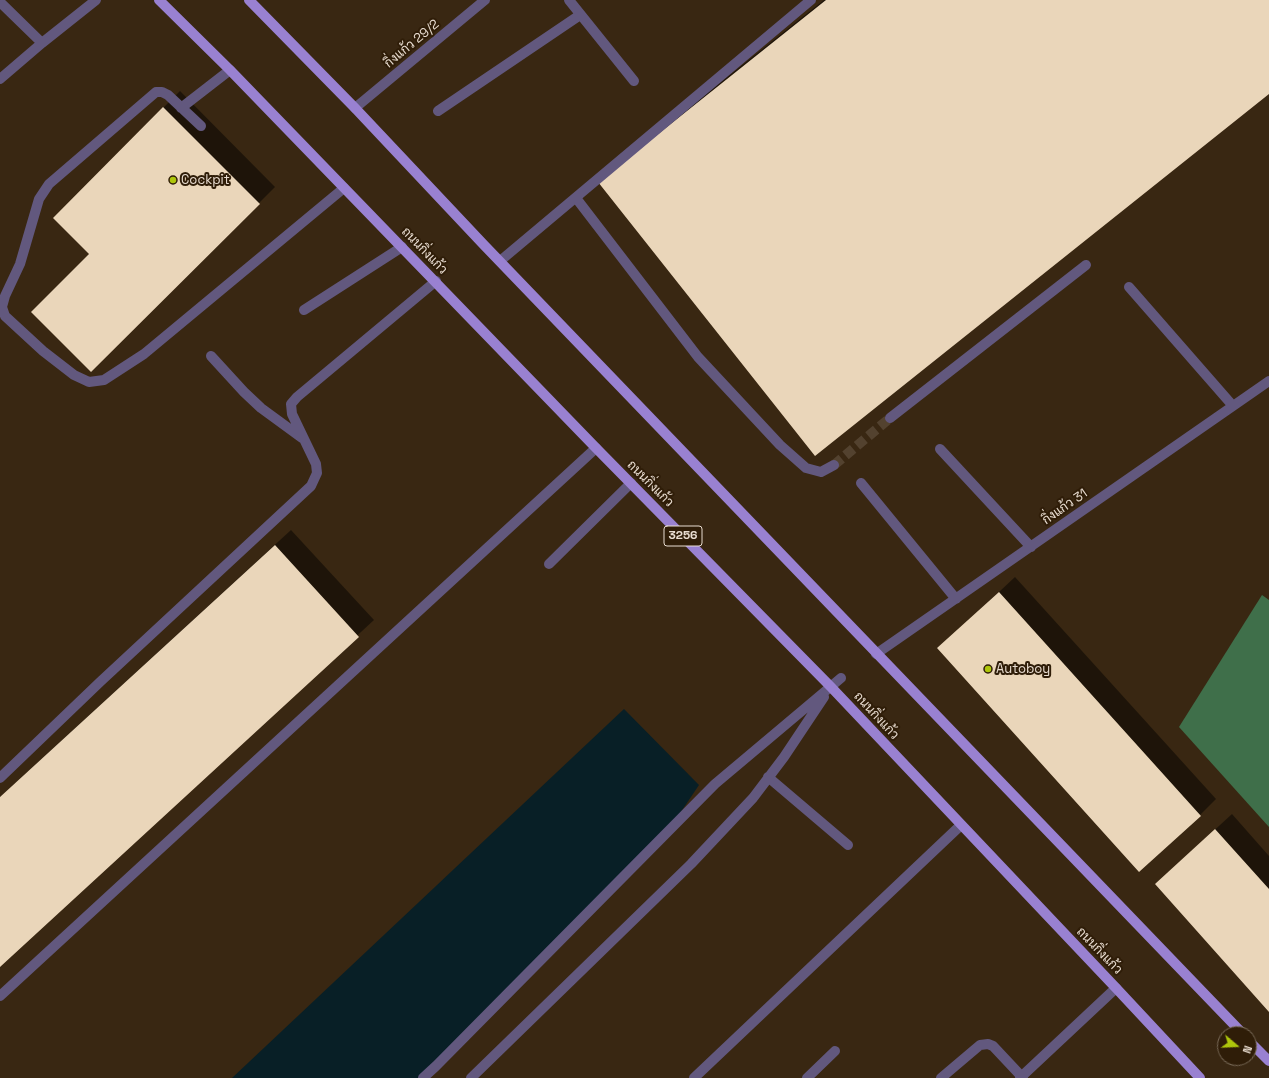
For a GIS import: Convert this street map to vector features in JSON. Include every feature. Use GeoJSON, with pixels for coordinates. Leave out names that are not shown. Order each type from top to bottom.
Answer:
{"type":"FeatureCollection","features":[{"type":"Feature","properties":{"kind":"main road","name":"ถนนกิ่งแก้ว"},"geometry":{"type":"LineString","coordinates":[[159,0],[230,70],[436,281],[596,448],[831,687],[1200,1078]]}},
{"type":"Feature","properties":{"kind":"main road"},"geometry":{"type":"LineString","coordinates":[[249,0],[355,108],[876,654],[1234,1026]]}},
{"type":"Feature","properties":{"kind":"main road"},"geometry":{"type":"LineString","coordinates":[[1257,1049],[1269,1061]]}},
{"type":"Feature","properties":{"kind":"street"},"geometry":{"type":"LineString","coordinates":[[0,79],[96,0]]}},
{"type":"Feature","properties":{"kind":"street","name":"กิ่งแก้ว 29/2"},"geometry":{"type":"LineString","coordinates":[[355,108],[485,0]]}},
{"type":"Feature","properties":{"kind":"street"},"geometry":{"type":"LineString","coordinates":[[569,0],[634,81]]}},
{"type":"Feature","properties":{"kind":"street"},"geometry":{"type":"LineString","coordinates":[[500,261],[811,0]]}},
{"type":"Feature","properties":{"kind":"street"},"geometry":{"type":"LineString","coordinates":[[0,2],[42,43]]}},
{"type":"Feature","properties":{"kind":"street"},"geometry":{"type":"LineString","coordinates":[[438,112],[580,15]]}},
{"type":"Feature","properties":{"kind":"street"},"geometry":{"type":"LineString","coordinates":[[181,108],[230,70]]}},
{"type":"Feature","properties":{"kind":"street"},"geometry":{"type":"LineString","coordinates":[[201,126],[168,95],[162,92],[156,92],[49,184],[39,199],[20,264],[2,306],[5,316],[43,351],[74,375],[89,382],[104,380],[144,354],[344,188]]}},
{"type":"Feature","properties":{"kind":"street"},"geometry":{"type":"LineString","coordinates":[[576,198],[698,357],[780,445],[806,468],[821,472],[834,465]]}},
{"type":"Feature","properties":{"kind":"street"},"geometry":{"type":"LineString","coordinates":[[304,310],[402,247]]}},
{"type":"Feature","properties":{"kind":"street"},"geometry":{"type":"LineString","coordinates":[[890,418],[1086,265]]}},
{"type":"Feature","properties":{"kind":"street"},"geometry":{"type":"LineString","coordinates":[[0,778],[100,682],[311,486],[317,473],[316,464],[292,414],[291,404],[297,396],[436,281]]}},
{"type":"Feature","properties":{"kind":"street"},"geometry":{"type":"LineString","coordinates":[[1129,287],[1233,406]]}},
{"type":"Feature","properties":{"kind":"street"},"geometry":{"type":"LineString","coordinates":[[211,356],[261,408],[304,439]]}},
{"type":"Feature","properties":{"kind":"street","name":"กิ่งแก้ว 31"},"geometry":{"type":"LineString","coordinates":[[876,654],[1269,381]]}},
{"type":"Feature","properties":{"kind":"street"},"geometry":{"type":"LineString","coordinates":[[0,996],[596,448]]}},
{"type":"Feature","properties":{"kind":"street"},"geometry":{"type":"LineString","coordinates":[[940,449],[1031,547]]}},
{"type":"Feature","properties":{"kind":"street"},"geometry":{"type":"LineString","coordinates":[[549,564],[631,483]]}},
{"type":"Feature","properties":{"kind":"street"},"geometry":{"type":"LineString","coordinates":[[861,483],[956,599]]}},
{"type":"Feature","properties":{"kind":"street"},"geometry":{"type":"LineString","coordinates":[[423,1078],[715,784],[841,678]]}},
{"type":"Feature","properties":{"kind":"street"},"geometry":{"type":"LineString","coordinates":[[471,1078],[691,864],[753,798],[831,687]]}},
{"type":"Feature","properties":{"kind":"street"},"geometry":{"type":"LineString","coordinates":[[768,777],[848,845]]}},
{"type":"Feature","properties":{"kind":"street"},"geometry":{"type":"LineString","coordinates":[[694,1078],[961,824]]}},
{"type":"Feature","properties":{"kind":"street"},"geometry":{"type":"LineString","coordinates":[[941,1078],[980,1045],[988,1044],[992,1046],[1022,1078],[1116,988]]}},
{"type":"Feature","properties":{"kind":"street"},"geometry":{"type":"LineString","coordinates":[[807,1078],[835,1052]]}},
{"type":"Feature","properties":{"kind":"green space"},"geometry":{"type":"Polygon","coordinates":[[[1262,595],[1269,600],[1269,827],[1179,727],[1262,595]]]}},
{"type":"Feature","properties":{"kind":"water"},"geometry":{"type":"Polygon","coordinates":[[[624,709],[699,785],[658,846],[421,1078],[232,1078],[624,709]]]}},
{"type":"Feature","properties":{"kind":"building"},"geometry":{"type":"Polygon","coordinates":[[[826,0],[1269,0],[1269,94],[815,456],[598,182],[826,0]]]}},
{"type":"Feature","properties":{"kind":"building"},"geometry":{"type":"Polygon","coordinates":[[[163,107],[260,204],[91,372],[31,312],[89,254],[53,218],[163,107]]]}},
{"type":"Feature","properties":{"kind":"building"},"geometry":{"type":"Polygon","coordinates":[[[275,545],[359,637],[0,967],[0,797],[275,545]]]}},
{"type":"Feature","properties":{"kind":"building"},"geometry":{"type":"Polygon","coordinates":[[[999,592],[1201,816],[1139,872],[937,648],[999,592]]]}},
{"type":"Feature","properties":{"kind":"building"},"geometry":{"type":"Polygon","coordinates":[[[1215,829],[1269,889],[1269,1012],[1155,884],[1215,829]]]}},
{"type":"Feature","properties":{"kind":"tunnel"},"geometry":{"type":"LineString","coordinates":[[834,465],[890,418]]}},
{"type":"Feature","properties":{"kind":"place","name":"Cockpit"},"geometry":{"type":"Point","coordinates":[173,180]}},
{"type":"Feature","properties":{"kind":"place","name":"Autoboy"},"geometry":{"type":"Point","coordinates":[988,669]}}]}
